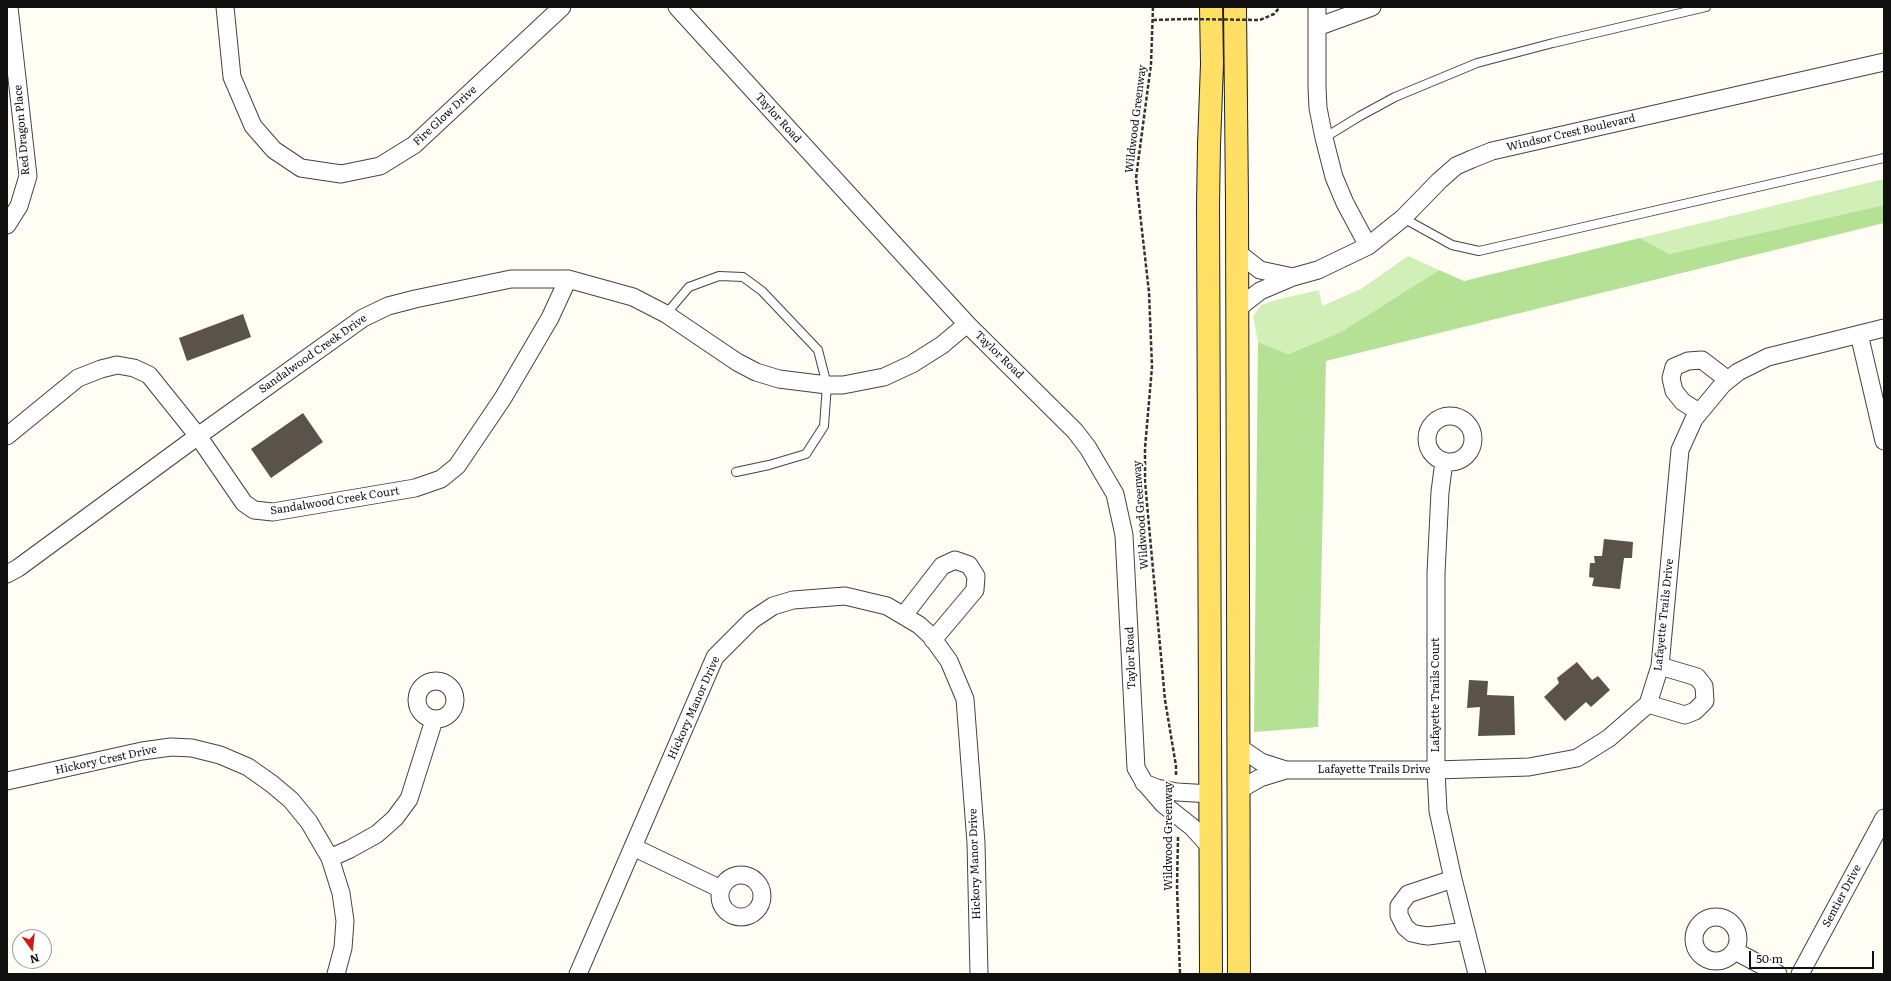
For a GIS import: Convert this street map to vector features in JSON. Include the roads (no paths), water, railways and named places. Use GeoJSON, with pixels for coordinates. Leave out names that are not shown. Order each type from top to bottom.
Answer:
{"type":"FeatureCollection","features":[{"type":"Feature","properties":{"kind":"main road"},"geometry":{"type":"LineString","coordinates":[[1211,7],[1212,64],[1208,145],[1211,974]]}},
{"type":"Feature","properties":{"kind":"main road"},"geometry":{"type":"LineString","coordinates":[[1235,7],[1239,974]]}},
{"type":"Feature","properties":{"kind":"main road"},"geometry":{"type":"LineString","coordinates":[[1211,794],[1226,809],[1239,831]]}},
{"type":"Feature","properties":{"kind":"street","name":"Red Dragon Place"},"geometry":{"type":"LineString","coordinates":[[7,225],[19,206],[28,176],[9,7]]}},
{"type":"Feature","properties":{"kind":"street","name":"Fire Glow Drive"},"geometry":{"type":"LineString","coordinates":[[225,7],[232,77],[253,126],[274,150],[301,168],[341,174],[380,166],[414,145],[562,7]]}},
{"type":"Feature","properties":{"kind":"street","name":"Taylor Road"},"geometry":{"type":"LineString","coordinates":[[677,7],[967,324],[1075,431],[1096,462],[1114,494],[1124,535],[1127,560],[1136,768],[1144,782],[1163,804],[1192,826],[1211,848]]}},
{"type":"Feature","properties":{"kind":"street"},"geometry":{"type":"LineString","coordinates":[[1317,7],[1318,108],[1324,138],[1334,177],[1342,197],[1368,246]]}},
{"type":"Feature","properties":{"kind":"street"},"geometry":{"type":"LineString","coordinates":[[1317,27],[1372,7]]}},
{"type":"Feature","properties":{"kind":"street","name":"Windsor Crest Boulevard"},"geometry":{"type":"LineString","coordinates":[[1237,309],[1260,291],[1293,277],[1318,270],[1368,246],[1403,218],[1456,166],[1492,151],[1884,62]]}},
{"type":"Feature","properties":{"kind":"street","name":"Windsor Crest Boulevard"},"geometry":{"type":"LineString","coordinates":[[1237,252],[1260,270],[1293,277]]}},
{"type":"Feature","properties":{"kind":"street","name":"Sandalwood Creek Drive"},"geometry":{"type":"LineString","coordinates":[[7,574],[18,568],[66,534],[198,436],[363,318],[388,306],[512,279],[568,279],[633,297],[666,314],[737,362],[756,372],[779,379],[827,386],[843,385],[884,377],[912,364],[942,345],[967,324]]}},
{"type":"Feature","properties":{"kind":"street","name":"Sandalwood Creek Court"},"geometry":{"type":"LineString","coordinates":[[7,436],[78,378],[116,365],[134,368],[149,375],[198,436],[244,503],[254,510],[264,512],[415,488],[441,479],[457,466],[503,398],[550,318],[568,279]]}},
{"type":"Feature","properties":{"kind":"street","name":"Lafayette Trails Drive"},"geometry":{"type":"LineString","coordinates":[[1239,790],[1260,778],[1286,770],[1436,770],[1529,767],[1577,758],[1609,738],[1648,704],[1660,666],[1680,450],[1694,419],[1706,402],[1728,380],[1738,372],[1768,357],[1884,328]]}},
{"type":"Feature","properties":{"kind":"street"},"geometry":{"type":"LineString","coordinates":[[1859,334],[1884,441]]}},
{"type":"Feature","properties":{"kind":"street"},"geometry":{"type":"LineString","coordinates":[[1699,412],[1683,402],[1674,391],[1671,378],[1674,367],[1688,361],[1702,360],[1728,380]]}},
{"type":"Feature","properties":{"kind":"street","name":"Lafayette Trails Court"},"geometry":{"type":"LineString","coordinates":[[1444,461],[1440,492],[1436,573],[1436,770],[1438,810],[1453,879],[1477,974]]}},
{"type":"Feature","properties":{"kind":"street"},"geometry":{"type":"LineString","coordinates":[[904,615],[942,566],[955,560],[969,565],[976,576],[975,590],[933,640]]}},
{"type":"Feature","properties":{"kind":"street","name":"Hickory Manor Drive"},"geometry":{"type":"LineString","coordinates":[[578,974],[715,657],[752,620],[773,606],[793,600],[845,596],[887,606],[919,625],[949,661],[965,698],[976,843],[979,974]]}},
{"type":"Feature","properties":{"kind":"street"},"geometry":{"type":"LineString","coordinates":[[1648,704],[1685,715],[1695,711],[1705,701],[1704,686],[1697,678],[1660,666]]}},
{"type":"Feature","properties":{"kind":"street"},"geometry":{"type":"LineString","coordinates":[[330,858],[377,834],[395,818],[409,799],[434,720]]}},
{"type":"Feature","properties":{"kind":"street","name":"Hickory Crest Drive"},"geometry":{"type":"LineString","coordinates":[[7,781],[142,751],[171,747],[192,748],[220,755],[248,767],[291,800],[309,822],[330,858],[341,893],[345,921],[343,948],[336,974]]}},
{"type":"Feature","properties":{"kind":"street","name":"Lafayette Trails Drive"},"geometry":{"type":"LineString","coordinates":[[1239,747],[1261,762],[1286,770]]}},
{"type":"Feature","properties":{"kind":"street"},"geometry":{"type":"LineString","coordinates":[[1144,782],[1157,788],[1177,792],[1211,794]]}},
{"type":"Feature","properties":{"kind":"street","name":"Sentier Drive"},"geometry":{"type":"LineString","coordinates":[[1800,974],[1884,818]]}},
{"type":"Feature","properties":{"kind":"street"},"geometry":{"type":"LineString","coordinates":[[633,847],[721,889]]}},
{"type":"Feature","properties":{"kind":"street"},"geometry":{"type":"LineString","coordinates":[[1453,879],[1408,894],[1399,906],[1399,915],[1405,927],[1412,933],[1428,936],[1466,931]]}},
{"type":"Feature","properties":{"kind":"street"},"geometry":{"type":"LineString","coordinates":[[1735,951],[1778,974]]}},
{"type":"Feature","properties":{"kind":"lane"},"geometry":{"type":"LineString","coordinates":[[1324,138],[1395,97],[1477,63],[1527,49],[1706,7]]}},
{"type":"Feature","properties":{"kind":"lane"},"geometry":{"type":"LineString","coordinates":[[1403,218],[1452,245],[1479,251],[1884,158]]}},
{"type":"Feature","properties":{"kind":"lane"},"geometry":{"type":"LineString","coordinates":[[666,314],[689,287],[719,276],[743,277],[762,291],[818,350],[827,386],[824,426],[806,454],[769,465],[736,472]]}}]}
